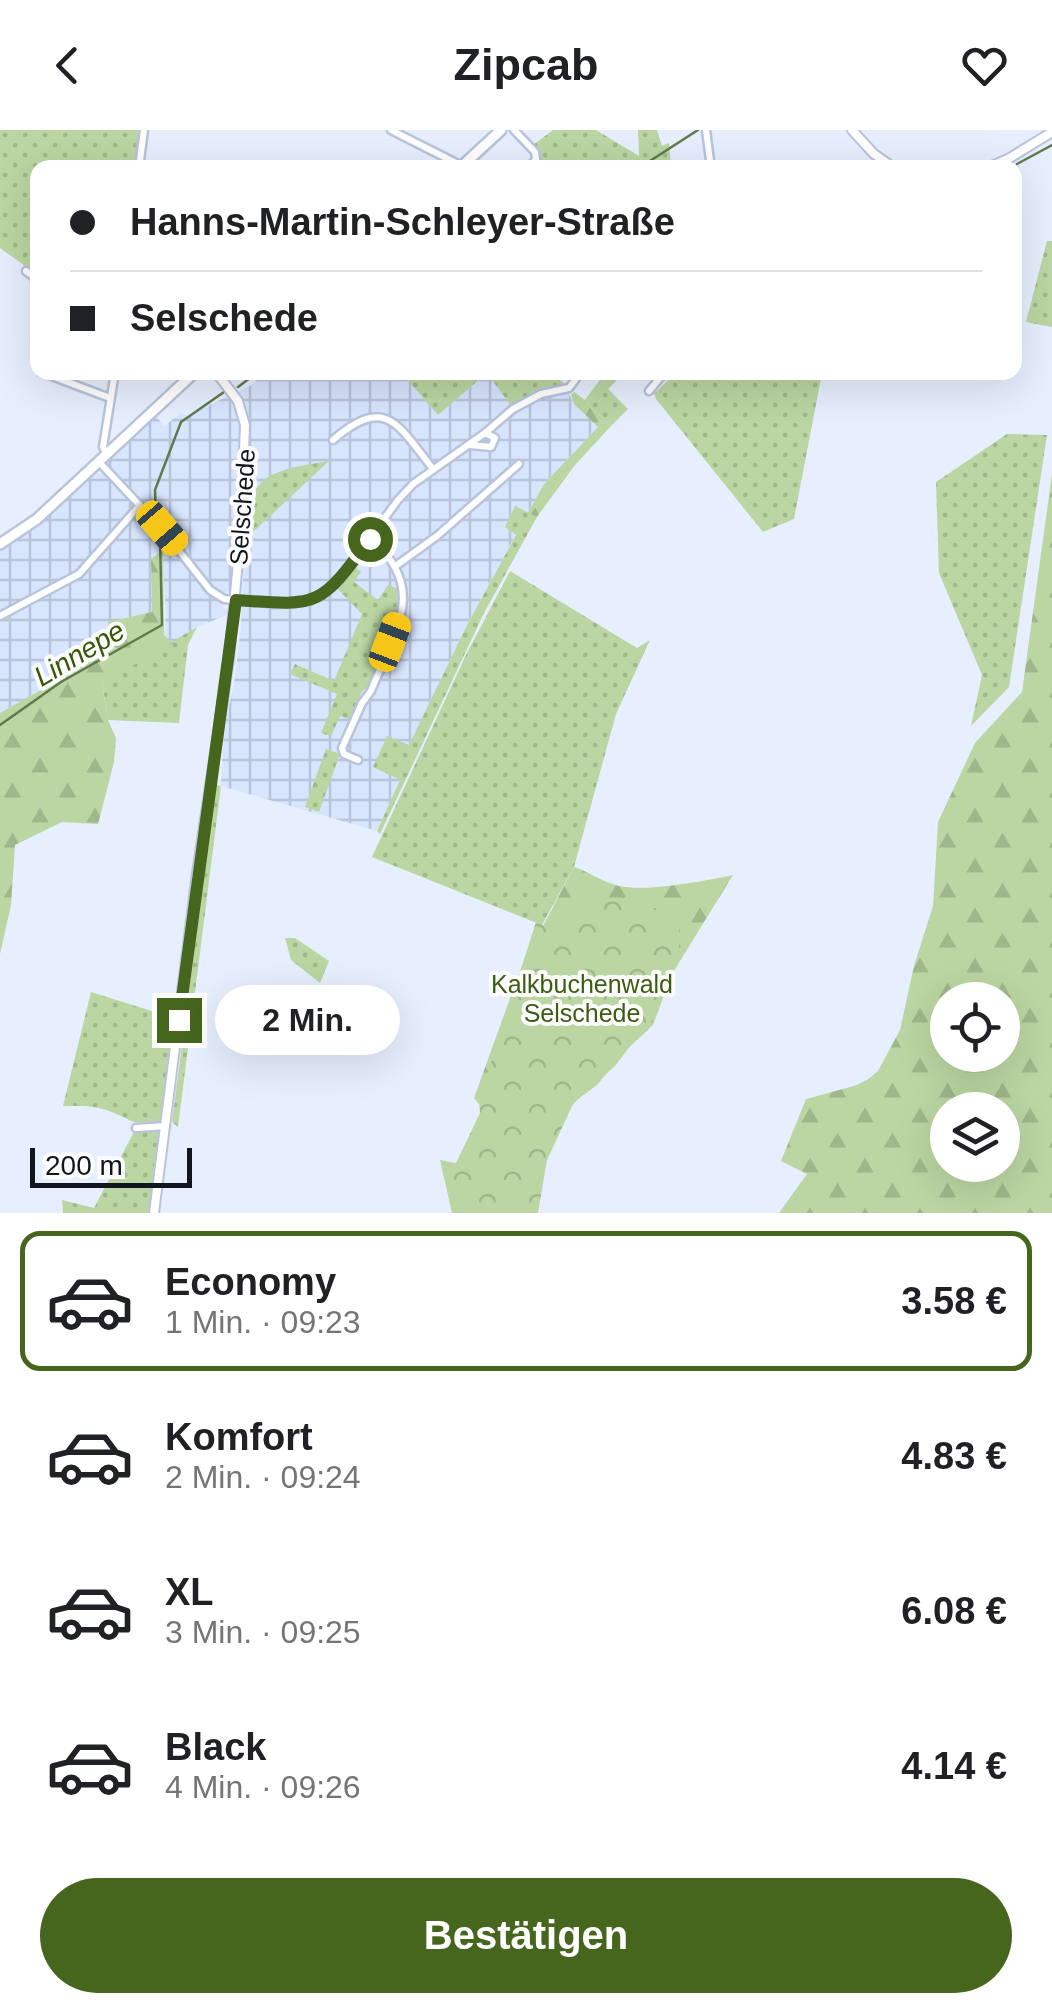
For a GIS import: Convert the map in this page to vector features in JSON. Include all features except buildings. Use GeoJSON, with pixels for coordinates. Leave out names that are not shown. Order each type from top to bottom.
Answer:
{"type":"FeatureCollection","features":[{"type":"Feature","properties":{"kind":"main road"},"geometry":{"type":"LineString","coordinates":[[469,160],[502,130]]}},
{"type":"Feature","properties":{"kind":"main road"},"geometry":{"type":"LineString","coordinates":[[0,544],[37,519],[186,380]]}},
{"type":"Feature","properties":{"kind":"street"},"geometry":{"type":"LineString","coordinates":[[141,160],[144,130]]}},
{"type":"Feature","properties":{"kind":"street"},"geometry":{"type":"LineString","coordinates":[[392,130],[448,160]]}},
{"type":"Feature","properties":{"kind":"street"},"geometry":{"type":"LineString","coordinates":[[514,130],[535,152],[535,160]]}},
{"type":"Feature","properties":{"kind":"street"},"geometry":{"type":"LineString","coordinates":[[706,130],[710,160]]}},
{"type":"Feature","properties":{"kind":"street"},"geometry":{"type":"LineString","coordinates":[[852,130],[883,160]]}},
{"type":"Feature","properties":{"kind":"street"},"geometry":{"type":"LineString","coordinates":[[1006,160],[1052,132]]}},
{"type":"Feature","properties":{"kind":"street"},"geometry":{"type":"LineString","coordinates":[[61,380],[110,398]]}},
{"type":"Feature","properties":{"kind":"street"},"geometry":{"type":"LineString","coordinates":[[113,380],[102,459],[210,590],[224,600],[277,604],[310,601],[337,582],[398,500],[433,469],[512,409],[541,394],[570,388],[576,380]]}},
{"type":"Feature","properties":{"kind":"street","name":"Selschede"},"geometry":{"type":"LineString","coordinates":[[154,1213],[236,600],[247,438],[238,401],[222,380]]}},
{"type":"Feature","properties":{"kind":"street"},"geometry":{"type":"LineString","coordinates":[[649,391],[659,380]]}},
{"type":"Feature","properties":{"kind":"street"},"geometry":{"type":"LineString","coordinates":[[333,440],[355,421],[378,416],[398,426],[433,469]]}},
{"type":"Feature","properties":{"kind":"street"},"geometry":{"type":"LineString","coordinates":[[468,444],[491,447],[495,438],[485,433]]}},
{"type":"Feature","properties":{"kind":"street"},"geometry":{"type":"LineString","coordinates":[[398,566],[519,464]]}},
{"type":"Feature","properties":{"kind":"street"},"geometry":{"type":"LineString","coordinates":[[0,616],[79,574],[140,505]]}},
{"type":"Feature","properties":{"kind":"street"},"geometry":{"type":"LineString","coordinates":[[358,760],[344,754],[342,748],[362,702],[371,691],[404,598],[398,566],[370,539]]}},
{"type":"Feature","properties":{"kind":"street"},"geometry":{"type":"LineString","coordinates":[[136,1128],[166,1126]]}},
{"type":"Feature","properties":{"kind":"shaded area"},"geometry":{"type":"Polygon","coordinates":[[[257,380],[408,380],[438,415],[479,380],[493,380],[512,407],[568,392],[574,404],[598,427],[544,484],[528,513],[515,507],[516,534],[409,746],[387,737],[400,780],[377,831],[221,786],[224,727],[241,626],[249,441],[248,420],[238,391],[257,380]]]}},
{"type":"Feature","properties":{"kind":"shaded area"},"geometry":{"type":"Polygon","coordinates":[[[230,395],[243,429],[235,569],[231,590],[224,594],[111,472],[107,461],[155,416],[165,426],[180,413],[188,416],[230,395]]]}},
{"type":"Feature","properties":{"kind":"shaded area"},"geometry":{"type":"Polygon","coordinates":[[[94,472],[105,475],[179,548],[229,614],[171,643],[164,635],[162,551],[151,560],[153,612],[109,622],[115,648],[0,713],[0,549],[26,534],[94,472]]]}},
{"type":"Feature","properties":{"kind":"green space"},"geometry":{"type":"Polygon","coordinates":[[[0,130],[142,130],[139,160],[30,160],[30,268],[0,248],[0,130]]]}},
{"type":"Feature","properties":{"kind":"green space"},"geometry":{"type":"Polygon","coordinates":[[[553,130],[596,130],[639,156],[638,130],[657,130],[662,146],[669,143],[670,160],[538,160],[533,145],[553,130]]]}},
{"type":"Feature","properties":{"kind":"green space"},"geometry":{"type":"Polygon","coordinates":[[[1047,241],[1052,241],[1052,327],[1026,322],[1047,241]]]}},
{"type":"Feature","properties":{"kind":"green space"},"geometry":{"type":"Polygon","coordinates":[[[408,380],[479,380],[438,415],[408,380]]]}},
{"type":"Feature","properties":{"kind":"green space"},"geometry":{"type":"Polygon","coordinates":[[[492,380],[560,380],[567,386],[512,407],[492,380]]]}},
{"type":"Feature","properties":{"kind":"green space"},"geometry":{"type":"Polygon","coordinates":[[[600,380],[605,380],[587,403],[611,426],[575,465],[537,517],[528,513],[544,484],[598,427],[574,404],[571,395],[574,392],[585,400],[600,380]]]}},
{"type":"Feature","properties":{"kind":"green space"},"geometry":{"type":"Polygon","coordinates":[[[605,380],[617,380],[608,389],[628,409],[611,426],[587,403],[605,380]]]}},
{"type":"Feature","properties":{"kind":"green space"},"geometry":{"type":"Polygon","coordinates":[[[668,380],[821,380],[794,519],[763,532],[656,399],[653,390],[656,392],[668,380]]]}},
{"type":"Feature","properties":{"kind":"green space"},"geometry":{"type":"Polygon","coordinates":[[[1007,434],[1047,435],[1009,687],[971,726],[982,675],[939,573],[936,482],[1007,434]]]}},
{"type":"Feature","properties":{"kind":"green space"},"geometry":{"type":"Polygon","coordinates":[[[329,461],[251,534],[252,500],[263,481],[283,470],[329,461]]]}},
{"type":"Feature","properties":{"kind":"green space"},"geometry":{"type":"Polygon","coordinates":[[[1052,474],[1052,1213],[779,1213],[807,1174],[781,1161],[806,1099],[867,1080],[878,1071],[900,1030],[933,906],[938,822],[975,743],[1022,692],[1052,474]]]}},
{"type":"Feature","properties":{"kind":"green space"},"geometry":{"type":"Polygon","coordinates":[[[515,506],[537,517],[484,613],[380,834],[377,831],[400,780],[373,767],[387,736],[409,745],[516,535],[505,527],[515,506]]]}},
{"type":"Feature","properties":{"kind":"green space"},"geometry":{"type":"Polygon","coordinates":[[[163,550],[164,635],[173,643],[102,683],[108,720],[116,738],[98,824],[62,822],[15,845],[11,905],[0,954],[0,713],[115,648],[108,622],[152,612],[151,559],[163,550]]]}},
{"type":"Feature","properties":{"kind":"green space"},"geometry":{"type":"Polygon","coordinates":[[[354,566],[361,572],[354,582],[378,600],[388,585],[401,590],[402,600],[370,686],[362,691],[351,720],[340,716],[331,736],[321,733],[337,694],[290,674],[295,664],[334,681],[362,614],[336,587],[354,566]]]}},
{"type":"Feature","properties":{"kind":"green space"},"geometry":{"type":"Polygon","coordinates":[[[510,571],[637,648],[650,640],[616,714],[574,867],[542,925],[372,857],[466,655],[510,571]]]}},
{"type":"Feature","properties":{"kind":"green space"},"geometry":{"type":"Polygon","coordinates":[[[197,627],[188,645],[179,723],[108,720],[102,683],[197,627]]]}},
{"type":"Feature","properties":{"kind":"green space"},"geometry":{"type":"Polygon","coordinates":[[[326,749],[340,754],[319,812],[305,807],[326,749]]]}},
{"type":"Feature","properties":{"kind":"green space"},"geometry":{"type":"Polygon","coordinates":[[[216,785],[221,786],[178,1127],[172,1122],[216,785]]]}},
{"type":"Feature","properties":{"kind":"green space","name":"Kalkbuchenwald Selschede"},"geometry":{"type":"Polygon","coordinates":[[[574,867],[613,884],[645,888],[733,875],[672,974],[653,1025],[553,1126],[546,1163],[508,1139],[474,1098],[521,968],[574,867]]]}},
{"type":"Feature","properties":{"kind":"green space","name":"Kalkbuchenwald Selschede"},"geometry":{"type":"Polygon","coordinates":[[[589,896],[681,913],[678,959],[648,1030],[597,1085],[574,1102],[547,1160],[538,1213],[452,1213],[440,1160],[456,1163],[480,1113],[479,1100],[536,922],[567,934],[589,896]]]}},
{"type":"Feature","properties":{"kind":"green space"},"geometry":{"type":"Polygon","coordinates":[[[285,938],[295,938],[329,961],[320,983],[291,960],[285,938]]]}},
{"type":"Feature","properties":{"kind":"green space"},"geometry":{"type":"Polygon","coordinates":[[[91,992],[174,1018],[163,1121],[138,1123],[101,1108],[63,1106],[91,992]]]}},
{"type":"Feature","properties":{"kind":"green space"},"geometry":{"type":"Polygon","coordinates":[[[135,1130],[161,1132],[150,1213],[63,1213],[62,1200],[94,1208],[135,1130]]]}},
{"type":"Feature","properties":{"kind":"waterway"},"geometry":{"type":"LineString","coordinates":[[651,160],[698,130]]}},
{"type":"Feature","properties":{"kind":"waterway","name":"Linnepe"},"geometry":{"type":"LineString","coordinates":[[1022,161],[1052,145]]}},
{"type":"Feature","properties":{"kind":"waterway","name":"Linnepe"},"geometry":{"type":"LineString","coordinates":[[238,387],[247,380]]}},
{"type":"Feature","properties":{"kind":"waterway","name":"Linnepe"},"geometry":{"type":"LineString","coordinates":[[156,518],[155,490],[181,422],[224,392]]}},
{"type":"Feature","properties":{"kind":"waterway","name":"Linnepe"},"geometry":{"type":"LineString","coordinates":[[0,725],[61,682],[162,625],[160,538],[154,526]]}},
{"type":"Feature","properties":{"kind":"route"},"geometry":{"type":"LineString","coordinates":[[179,1020],[236,600],[277,604],[310,601],[337,582],[370,539]]}}]}
